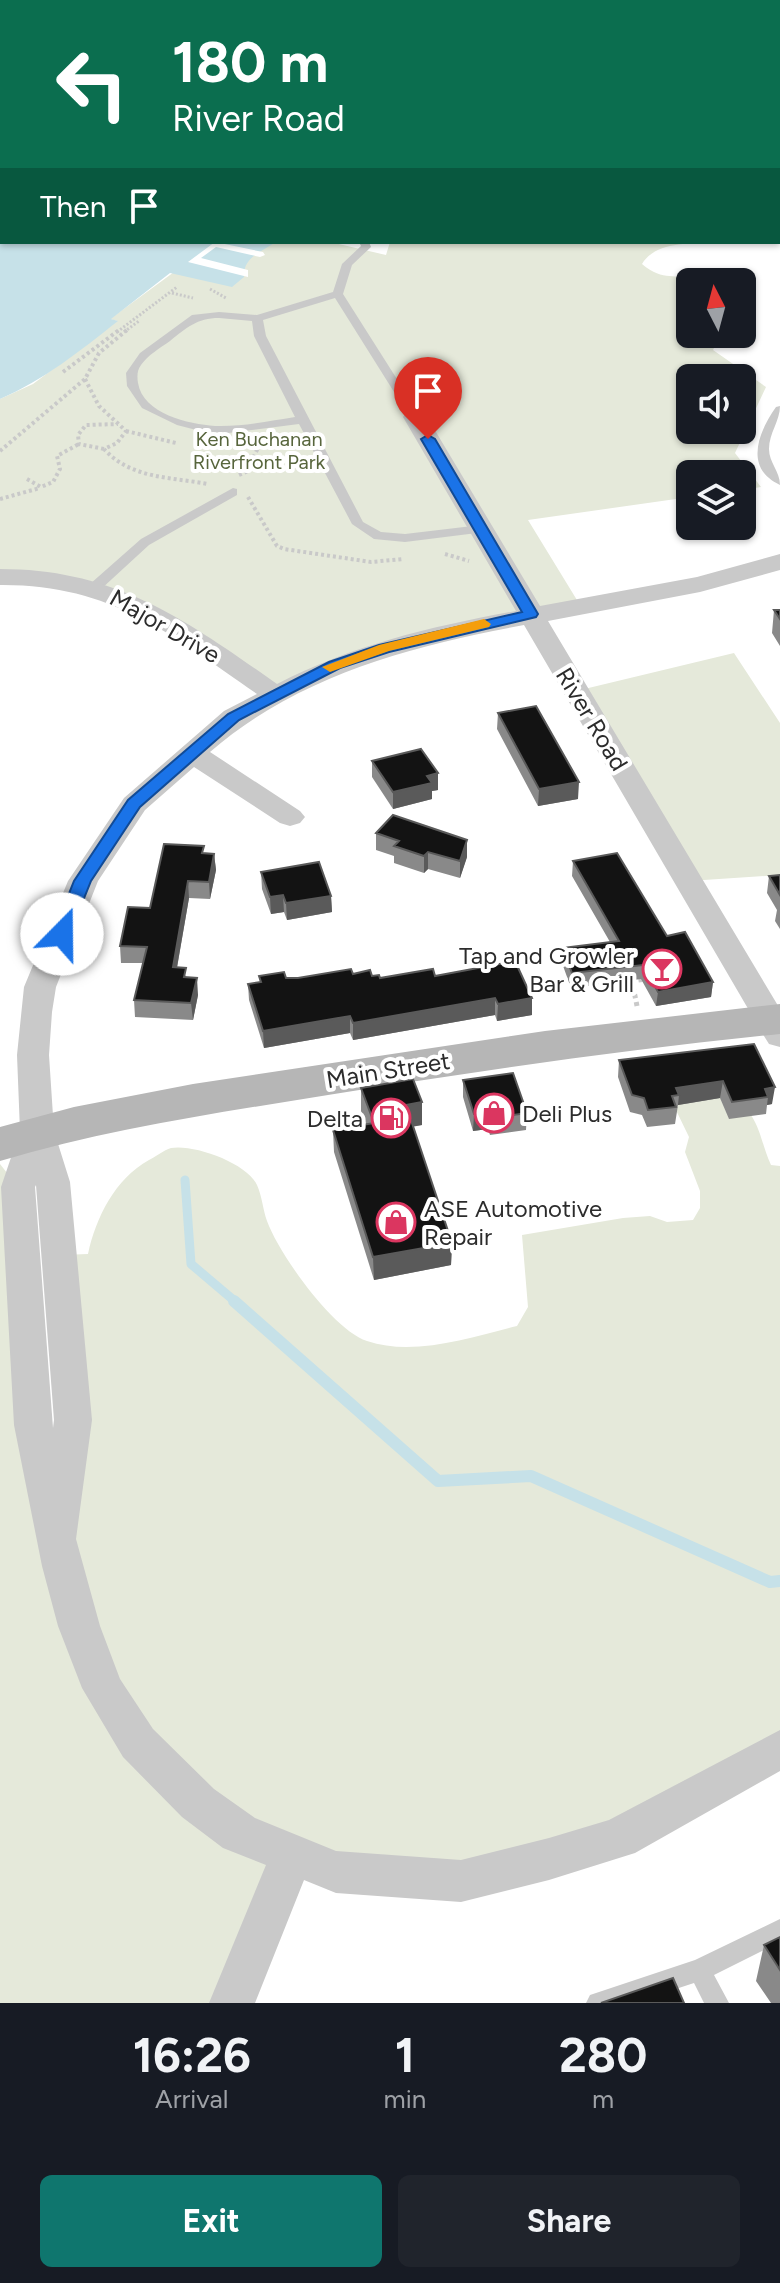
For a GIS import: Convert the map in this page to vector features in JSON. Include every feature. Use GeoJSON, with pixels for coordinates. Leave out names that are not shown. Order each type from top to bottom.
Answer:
{"type":"FeatureCollection","features":[{"type":"Feature","properties":{"kind":"main road","name":"Main Street"},"geometry":{"type":"LineString","coordinates":[[19,1138],[239,1093],[446,1060],[777,1025]]}},
{"type":"Feature","properties":{"kind":"street","name":"River Road"},"geometry":{"type":"LineString","coordinates":[[415,417],[777,1025]]}},
{"type":"Feature","properties":{"kind":"street"},"geometry":{"type":"LineString","coordinates":[[780,562],[700,584],[531,614],[384,648],[335,665],[274,694],[234,717],[191,752],[134,804],[83,881],[40,987],[33,1055],[19,1138],[18,1187],[33,1425],[62,1566],[79,1626],[103,1688],[138,1743],[198,1803],[239,1833],[291,1857],[336,1872],[461,1881],[619,1838],[780,1749]]}},
{"type":"Feature","properties":{"kind":"street","name":"Major Drive"},"geometry":{"type":"LineString","coordinates":[[0,577],[39,577],[95,587],[145,609],[274,694]]}},
{"type":"Feature","properties":{"kind":"street"},"geometry":{"type":"LineString","coordinates":[[191,752],[290,817]]}},
{"type":"Feature","properties":{"kind":"street"},"geometry":{"type":"LineString","coordinates":[[232,2003],[291,1857]]}},
{"type":"Feature","properties":{"kind":"lane"},"geometry":{"type":"LineString","coordinates":[[365,244],[366,247],[347,264],[338,294],[415,417]]}},
{"type":"Feature","properties":{"kind":"lane"},"geometry":{"type":"LineString","coordinates":[[302,420],[208,429],[159,416],[143,401],[135,388],[132,373],[139,360],[193,318],[217,315],[257,318],[338,294]]}},
{"type":"Feature","properties":{"kind":"lane"},"geometry":{"type":"LineString","coordinates":[[257,318],[260,336],[358,524],[378,536],[405,538],[481,529]]}},
{"type":"Feature","properties":{"kind":"lane"},"geometry":{"type":"LineString","coordinates":[[780,409],[763,434],[763,458],[770,472],[780,481]]}},
{"type":"Feature","properties":{"kind":"lane"},"geometry":{"type":"LineString","coordinates":[[95,587],[145,542],[233,492]]}},
{"type":"Feature","properties":{"kind":"lane"},"geometry":{"type":"LineString","coordinates":[[598,2003],[699,1970],[780,1930]]}},
{"type":"Feature","properties":{"kind":"lane"},"geometry":{"type":"LineString","coordinates":[[699,1970],[717,2003]]}},
{"type":"Feature","properties":{"kind":"path"},"geometry":{"type":"LineString","coordinates":[[63,372],[177,287]]}},
{"type":"Feature","properties":{"kind":"path"},"geometry":{"type":"LineString","coordinates":[[0,451],[85,379],[91,362],[139,321],[134,320]]}},
{"type":"Feature","properties":{"kind":"path"},"geometry":{"type":"LineString","coordinates":[[0,499],[53,482],[59,474],[57,456],[79,444],[104,449],[117,443],[126,431],[87,389],[85,379]]}},
{"type":"Feature","properties":{"kind":"path"},"geometry":{"type":"LineString","coordinates":[[79,444],[78,435],[86,425],[110,422],[123,425]]}},
{"type":"Feature","properties":{"kind":"path"},"geometry":{"type":"LineString","coordinates":[[218,486],[246,472],[257,446],[272,444]]}},
{"type":"Feature","properties":{"kind":"path"},"geometry":{"type":"LineString","coordinates":[[104,449],[119,466],[218,486],[233,492]]}},
{"type":"Feature","properties":{"kind":"path"},"geometry":{"type":"LineString","coordinates":[[27,479],[41,487]]}},
{"type":"Feature","properties":{"kind":"green space","name":"Ken Buchanan Riverfront Park"},"geometry":{"type":"Polygon","coordinates":[[[212,244],[339,244],[386,255],[389,244],[683,244],[655,252],[642,264],[657,273],[676,276],[676,348],[714,348],[733,364],[676,364],[676,444],[739,444],[735,453],[740,460],[676,460],[676,499],[528,520],[580,605],[435,634],[274,694],[130,600],[0,577],[0,399],[33,384],[117,321],[110,319],[212,244]]]}},
{"type":"Feature","properties":{"kind":"green space","name":"Ken Buchanan Riverfront Park"},"geometry":{"type":"Polygon","coordinates":[[[756,380],[766,387],[756,408],[756,380]]]}},
{"type":"Feature","properties":{"kind":"green space"},"geometry":{"type":"Polygon","coordinates":[[[734,653],[780,723],[780,875],[689,881],[576,691],[734,653]]]}},
{"type":"Feature","properties":{"kind":"green space"},"geometry":{"type":"Polygon","coordinates":[[[707,1067],[729,1118],[751,1115],[771,1165],[780,1166],[780,1749],[619,1838],[461,1881],[292,1857],[232,2003],[0,2003],[0,1164],[18,1187],[57,1533],[61,1255],[88,1254],[96,1226],[109,1200],[137,1168],[171,1148],[181,1148],[206,1152],[243,1169],[257,1185],[267,1221],[283,1252],[309,1289],[339,1322],[367,1341],[385,1345],[442,1344],[517,1326],[528,1307],[522,1235],[623,1218],[650,1216],[667,1222],[693,1220],[700,1208],[700,1191],[685,1152],[689,1137],[674,1106],[707,1067]]]}},
{"type":"Feature","properties":{"kind":"water"},"geometry":{"type":"Polygon","coordinates":[[[0,244],[273,244],[246,264],[244,277],[232,287],[170,273],[111,319],[118,321],[76,354],[32,383],[0,399],[0,244]]]}},
{"type":"Feature","properties":{"kind":"pier"},"geometry":{"type":"Polygon","coordinates":[[[212,244],[263,252],[265,255],[260,257],[216,247],[201,258],[248,270],[248,277],[188,262],[212,244]]]}},
{"type":"Feature","properties":{"kind":"building"},"geometry":{"type":"Polygon","coordinates":[[[536,706],[579,782],[539,789],[498,713],[536,706]]]}},
{"type":"Feature","properties":{"kind":"building"},"geometry":{"type":"Polygon","coordinates":[[[421,749],[438,773],[427,776],[432,783],[393,792],[372,761],[421,749]]]}},
{"type":"Feature","properties":{"kind":"building"},"geometry":{"type":"Polygon","coordinates":[[[393,815],[467,840],[460,861],[428,852],[424,856],[394,846],[399,841],[376,833],[393,815]]]}},
{"type":"Feature","properties":{"kind":"building"},"geometry":{"type":"Polygon","coordinates":[[[164,844],[204,846],[202,853],[214,854],[209,882],[188,881],[173,967],[186,968],[184,977],[197,978],[191,1003],[134,1000],[147,947],[120,946],[128,907],[150,908],[164,844]]]}},
{"type":"Feature","properties":{"kind":"building"},"geometry":{"type":"Polygon","coordinates":[[[617,853],[667,936],[685,932],[713,982],[658,992],[643,965],[572,973],[562,948],[619,941],[573,861],[617,853]]]}},
{"type":"Feature","properties":{"kind":"building"},"geometry":{"type":"Polygon","coordinates":[[[319,862],[331,896],[286,903],[283,895],[270,897],[261,872],[319,862]]]}},
{"type":"Feature","properties":{"kind":"building"},"geometry":{"type":"Polygon","coordinates":[[[780,875],[780,895],[769,876],[780,875]]]}},
{"type":"Feature","properties":{"kind":"building"},"geometry":{"type":"Polygon","coordinates":[[[515,961],[532,998],[498,1004],[495,998],[353,1023],[350,1016],[263,1031],[248,984],[261,982],[259,976],[284,972],[286,978],[298,978],[351,969],[353,974],[370,970],[372,976],[379,975],[380,978],[433,969],[435,976],[515,961]]]}},
{"type":"Feature","properties":{"kind":"building"},"geometry":{"type":"Polygon","coordinates":[[[754,1044],[775,1087],[765,1089],[768,1097],[732,1102],[723,1081],[676,1088],[679,1095],[672,1096],[676,1107],[648,1110],[644,1098],[632,1095],[619,1060],[754,1044]]]}},
{"type":"Feature","properties":{"kind":"building"},"geometry":{"type":"Polygon","coordinates":[[[513,1073],[527,1113],[491,1118],[489,1112],[474,1114],[463,1080],[513,1073]]]}},
{"type":"Feature","properties":{"kind":"building","name":"ASE Automotive Repair"},"geometry":{"type":"Polygon","coordinates":[[[413,1079],[422,1102],[406,1105],[452,1243],[373,1257],[333,1130],[374,1123],[361,1088],[413,1079]]]}},
{"type":"Feature","properties":{"kind":"building"},"geometry":{"type":"Polygon","coordinates":[[[780,1937],[780,1970],[764,1945],[780,1937]]]}},
{"type":"Feature","properties":{"kind":"building"},"geometry":{"type":"Polygon","coordinates":[[[673,1978],[684,2003],[601,2003],[673,1978]]]}},
{"type":"Feature","properties":{"kind":"waterway"},"geometry":{"type":"LineString","coordinates":[[185,1180],[191,1264],[237,1303]]}},
{"type":"Feature","properties":{"kind":"waterway"},"geometry":{"type":"LineString","coordinates":[[234,1301],[438,1481],[531,1476],[770,1582],[780,1581]]}},
{"type":"Feature","properties":{"kind":"slow traffic"},"geometry":{"type":"LineString","coordinates":[[330,667],[384,648],[484,624]]}},
{"type":"Feature","properties":{"kind":"place","name":"Tap and Growler Bar & Grill"},"geometry":{"type":"Point","coordinates":[662,969]}},
{"type":"Feature","properties":{"kind":"place","name":"Deli Plus"},"geometry":{"type":"Point","coordinates":[494,1113]}},
{"type":"Feature","properties":{"kind":"place","name":"Delta"},"geometry":{"type":"Point","coordinates":[391,1118]}},
{"type":"Feature","properties":{"kind":"place","name":"ASE Automotive Repair"},"geometry":{"type":"Point","coordinates":[396,1222]}},
{"type":"Feature","properties":{"kind":"route"},"geometry":{"type":"LineString","coordinates":[[62,934],[83,881],[134,804],[234,717],[335,665],[384,648],[531,614],[428,439]]}}]}
